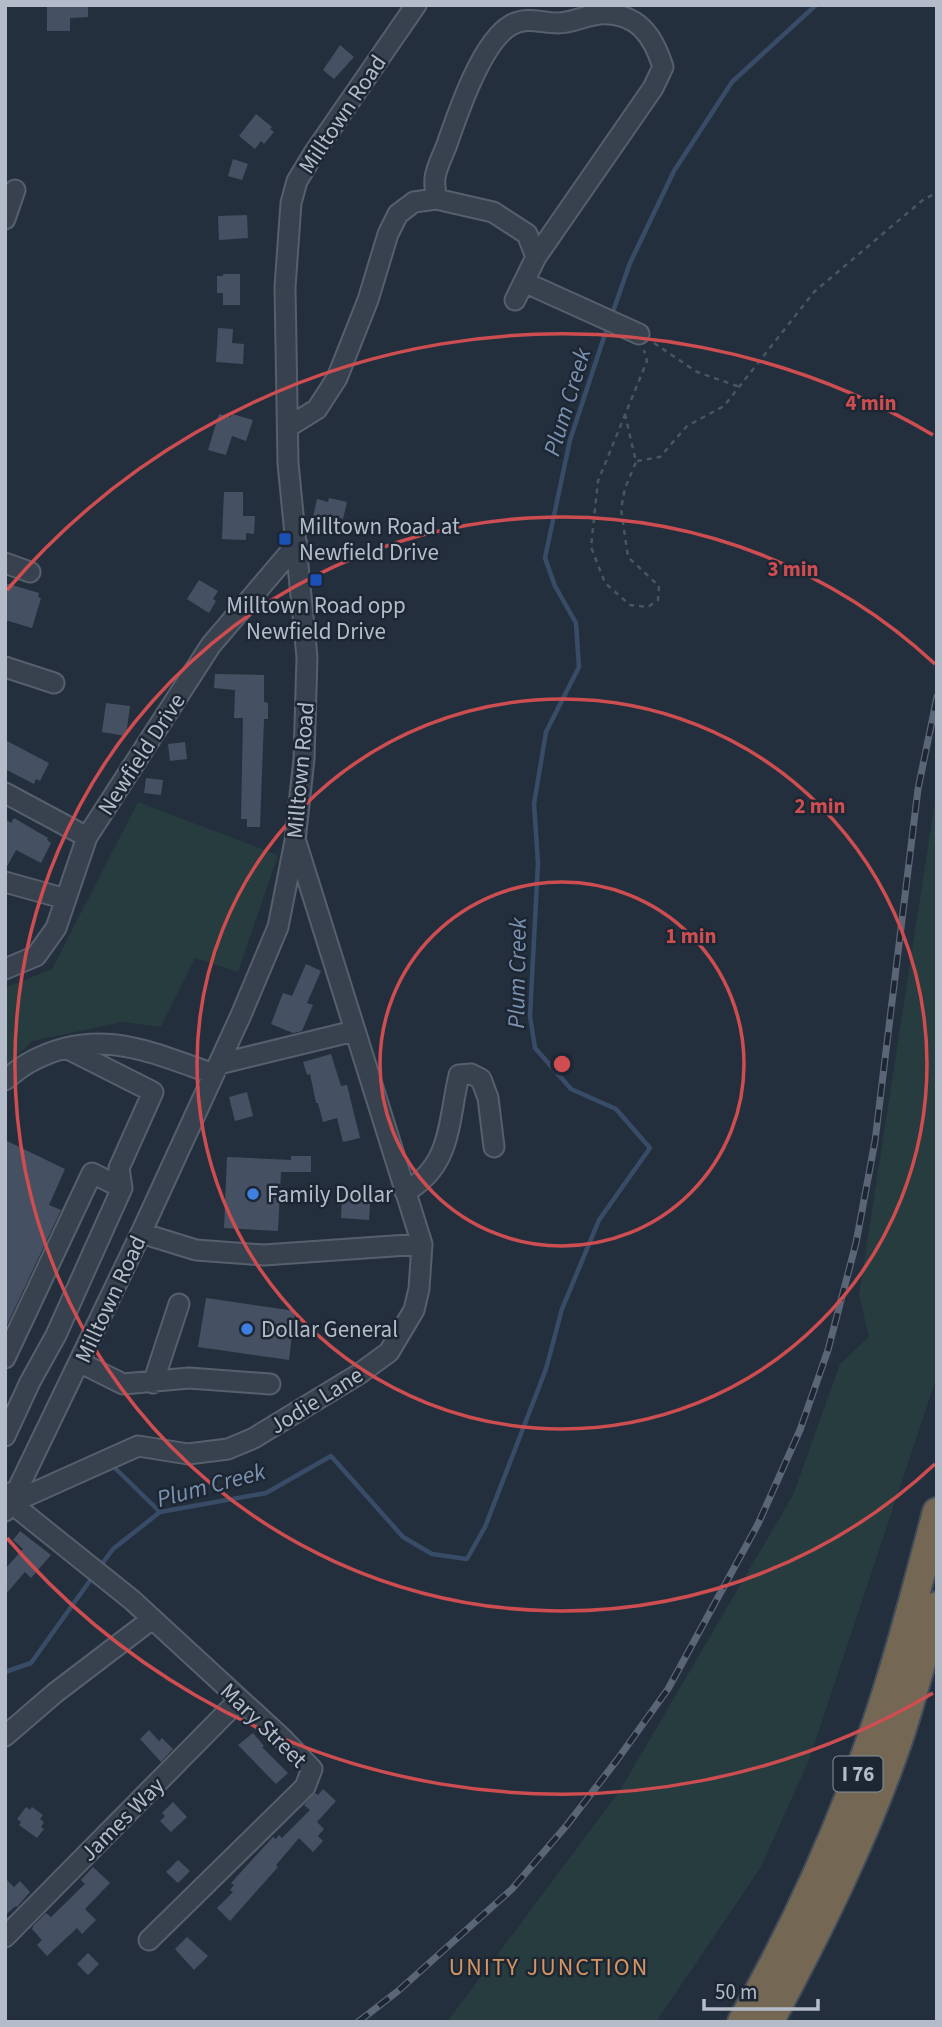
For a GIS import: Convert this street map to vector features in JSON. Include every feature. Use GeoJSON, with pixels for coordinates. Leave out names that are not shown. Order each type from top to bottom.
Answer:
{"type":"FeatureCollection","features":[{"type":"Feature","properties":{"kind":"highway","name":"I 76"},"geometry":{"type":"LineString","coordinates":[[742,2022],[803,1904],[851,1794],[889,1685],[937,1512]]}},
{"type":"Feature","properties":{"kind":"highway","name":"I 76"},"geometry":{"type":"LineString","coordinates":[[769,2022],[866,1825],[899,1739],[937,1606]]}},
{"type":"Feature","properties":{"kind":"street","name":"Milltown Road"},"geometry":{"type":"LineString","coordinates":[[7,1500],[84,1356],[278,927],[295,841],[304,759],[307,657],[288,463],[285,287],[291,203],[297,181],[314,153],[416,5]]}},
{"type":"Feature","properties":{"kind":"street"},"geometry":{"type":"LineString","coordinates":[[436,199],[435,178],[466,90],[490,47],[510,26],[529,19],[558,23],[578,21],[598,14],[625,16],[647,32],[656,45],[663,67],[653,88],[536,257],[519,291],[596,314],[639,334]]}},
{"type":"Feature","properties":{"kind":"street"},"geometry":{"type":"LineString","coordinates":[[5,219],[15,190]]}},
{"type":"Feature","properties":{"kind":"street"},"geometry":{"type":"LineString","coordinates":[[288,427],[317,409],[337,379],[368,300],[388,234],[398,214],[414,202],[436,199],[493,212],[527,234],[536,257]]}},
{"type":"Feature","properties":{"kind":"street","name":"Newfield Drive"},"geometry":{"type":"LineString","coordinates":[[5,969],[36,956],[56,928],[87,837],[211,645],[297,544]]}},
{"type":"Feature","properties":{"kind":"street"},"geometry":{"type":"LineString","coordinates":[[5,563],[30,572]]}},
{"type":"Feature","properties":{"kind":"street"},"geometry":{"type":"LineString","coordinates":[[5,667],[54,683]]}},
{"type":"Feature","properties":{"kind":"street"},"geometry":{"type":"LineString","coordinates":[[5,793],[87,837]]}},
{"type":"Feature","properties":{"kind":"street","name":"Jodie Lane"},"geometry":{"type":"LineString","coordinates":[[7,1500],[138,1446],[188,1454],[228,1449],[254,1438],[359,1374],[389,1352],[414,1310],[419,1289],[422,1244],[295,841]]}},
{"type":"Feature","properties":{"kind":"street"},"geometry":{"type":"LineString","coordinates":[[5,882],[66,899]]}},
{"type":"Feature","properties":{"kind":"street"},"geometry":{"type":"LineString","coordinates":[[5,1080],[31,1061],[66,1048],[103,1042],[143,1049],[216,1069],[354,1031]]}},
{"type":"Feature","properties":{"kind":"street"},"geometry":{"type":"LineString","coordinates":[[5,1436],[56,1335],[122,1188],[119,1168],[153,1092],[66,1048]]}},
{"type":"Feature","properties":{"kind":"street"},"geometry":{"type":"LineString","coordinates":[[405,1192],[420,1183],[435,1168],[444,1150],[459,1075],[471,1074],[481,1079],[488,1098],[494,1147]]}},
{"type":"Feature","properties":{"kind":"street"},"geometry":{"type":"LineString","coordinates":[[5,1357],[92,1173],[122,1188]]}},
{"type":"Feature","properties":{"kind":"street"},"geometry":{"type":"LineString","coordinates":[[141,1233],[196,1250],[264,1255],[422,1244]]}},
{"type":"Feature","properties":{"kind":"street"},"geometry":{"type":"LineString","coordinates":[[153,1383],[180,1304]]}},
{"type":"Feature","properties":{"kind":"street"},"geometry":{"type":"LineString","coordinates":[[56,1335],[122,1384],[189,1378],[270,1384]]}},
{"type":"Feature","properties":{"kind":"street","name":"Mary Street"},"geometry":{"type":"LineString","coordinates":[[7,1500],[106,1578],[282,1738],[312,1769],[305,1787],[149,1940]]}},
{"type":"Feature","properties":{"kind":"street"},"geometry":{"type":"LineString","coordinates":[[5,1736],[55,1693],[152,1619]]}},
{"type":"Feature","properties":{"kind":"street","name":"James Way"},"geometry":{"type":"LineString","coordinates":[[5,1937],[239,1700]]}},
{"type":"Feature","properties":{"kind":"path"},"geometry":{"type":"LineString","coordinates":[[636,461],[660,457],[687,426],[724,406],[814,292],[924,198],[937,193]]}},
{"type":"Feature","properties":{"kind":"path"},"geometry":{"type":"LineString","coordinates":[[639,334],[697,372],[740,387]]}},
{"type":"Feature","properties":{"kind":"path"},"geometry":{"type":"LineString","coordinates":[[625,414],[636,461],[625,488],[621,509],[628,557],[659,586],[658,600],[648,607],[630,606],[605,583],[592,547],[598,481],[625,414],[647,360],[639,334]]}},
{"type":"Feature","properties":{"kind":"green space"},"geometry":{"type":"Polygon","coordinates":[[[937,788],[937,1376],[809,1760],[761,1867],[656,2022],[447,2022],[619,1792],[793,1495],[840,1364],[869,1337],[859,1295],[937,788]]]}},
{"type":"Feature","properties":{"kind":"green space"},"geometry":{"type":"Polygon","coordinates":[[[138,802],[278,855],[238,972],[195,958],[161,1027],[123,1022],[32,1041],[5,1067],[5,988],[52,969],[138,802]]]}},
{"type":"Feature","properties":{"kind":"building"},"geometry":{"type":"Polygon","coordinates":[[[47,5],[88,5],[88,17],[70,18],[70,31],[47,31],[47,5]]]}},
{"type":"Feature","properties":{"kind":"building"},"geometry":{"type":"Polygon","coordinates":[[[340,45],[354,57],[334,79],[323,70],[340,45]]]}},
{"type":"Feature","properties":{"kind":"building"},"geometry":{"type":"Polygon","coordinates":[[[256,114],[272,127],[270,129],[274,132],[264,144],[261,141],[255,149],[239,136],[256,114]]]}},
{"type":"Feature","properties":{"kind":"building"},"geometry":{"type":"Polygon","coordinates":[[[233,159],[248,164],[242,180],[228,176],[233,159]]]}},
{"type":"Feature","properties":{"kind":"building"},"geometry":{"type":"Polygon","coordinates":[[[247,215],[248,238],[219,240],[218,216],[247,215]]]}},
{"type":"Feature","properties":{"kind":"building"},"geometry":{"type":"Polygon","coordinates":[[[240,274],[240,305],[223,305],[223,293],[217,293],[217,276],[240,274]]]}},
{"type":"Feature","properties":{"kind":"building"},"geometry":{"type":"Polygon","coordinates":[[[218,328],[233,329],[232,343],[244,344],[243,364],[216,362],[218,328]]]}},
{"type":"Feature","properties":{"kind":"building"},"geometry":{"type":"Polygon","coordinates":[[[219,414],[231,417],[232,414],[253,420],[246,441],[232,436],[226,455],[208,450],[219,414]]]}},
{"type":"Feature","properties":{"kind":"building"},"geometry":{"type":"Polygon","coordinates":[[[224,492],[243,492],[243,516],[255,516],[254,534],[246,533],[246,540],[222,539],[224,492]]]}},
{"type":"Feature","properties":{"kind":"building"},"geometry":{"type":"Polygon","coordinates":[[[329,498],[347,502],[343,519],[337,517],[336,522],[313,517],[317,499],[328,502],[329,498]]]}},
{"type":"Feature","properties":{"kind":"building"},"geometry":{"type":"Polygon","coordinates":[[[199,580],[218,591],[209,613],[187,599],[199,580]]]}},
{"type":"Feature","properties":{"kind":"building"},"geometry":{"type":"Polygon","coordinates":[[[5,583],[39,593],[38,597],[41,598],[32,628],[5,620],[5,583]]]}},
{"type":"Feature","properties":{"kind":"building"},"geometry":{"type":"Polygon","coordinates":[[[215,674],[264,675],[264,702],[268,703],[268,719],[264,719],[260,827],[247,827],[247,819],[241,819],[243,718],[234,718],[235,690],[214,688],[215,674]]]}},
{"type":"Feature","properties":{"kind":"building"},"geometry":{"type":"Polygon","coordinates":[[[106,703],[130,706],[126,736],[102,732],[106,703]]]}},
{"type":"Feature","properties":{"kind":"building"},"geometry":{"type":"Polygon","coordinates":[[[5,740],[49,763],[40,781],[36,779],[34,784],[5,769],[5,740]]]}},
{"type":"Feature","properties":{"kind":"building"},"geometry":{"type":"Polygon","coordinates":[[[185,742],[187,759],[170,761],[168,744],[185,742]]]}},
{"type":"Feature","properties":{"kind":"building"},"geometry":{"type":"Polygon","coordinates":[[[146,778],[163,780],[161,795],[144,793],[146,778]]]}},
{"type":"Feature","properties":{"kind":"building"},"geometry":{"type":"Polygon","coordinates":[[[14,818],[48,838],[51,843],[41,863],[16,850],[5,870],[5,819],[11,823],[14,818]]]}},
{"type":"Feature","properties":{"kind":"building"},"geometry":{"type":"Polygon","coordinates":[[[306,964],[321,971],[307,1003],[313,1005],[302,1031],[293,1033],[271,1024],[283,993],[292,996],[306,964]]]}},
{"type":"Feature","properties":{"kind":"building"},"geometry":{"type":"Polygon","coordinates":[[[331,1054],[341,1086],[347,1085],[360,1138],[343,1142],[337,1118],[323,1122],[316,1103],[310,1074],[307,1075],[303,1062],[331,1054]]]}},
{"type":"Feature","properties":{"kind":"building"},"geometry":{"type":"Polygon","coordinates":[[[247,1092],[253,1116],[235,1121],[229,1097],[247,1092]]]}},
{"type":"Feature","properties":{"kind":"building"},"geometry":{"type":"Polygon","coordinates":[[[5,1140],[65,1169],[49,1205],[61,1210],[5,1329],[5,1140]]]}},
{"type":"Feature","properties":{"kind":"building","name":"Family Dollar"},"geometry":{"type":"Polygon","coordinates":[[[291,1156],[311,1156],[311,1172],[281,1172],[278,1231],[224,1228],[227,1157],[291,1160],[291,1156]]]}},
{"type":"Feature","properties":{"kind":"building"},"geometry":{"type":"Polygon","coordinates":[[[356,1189],[371,1190],[369,1220],[341,1218],[342,1198],[355,1199],[356,1189]]]}},
{"type":"Feature","properties":{"kind":"building","name":"Dollar General"},"geometry":{"type":"Polygon","coordinates":[[[206,1298],[295,1311],[289,1360],[198,1347],[206,1298]]]}},
{"type":"Feature","properties":{"kind":"building"},"geometry":{"type":"Polygon","coordinates":[[[20,1531],[51,1555],[31,1578],[25,1572],[5,1595],[5,1569],[23,1549],[13,1540],[20,1531]]]}},
{"type":"Feature","properties":{"kind":"building"},"geometry":{"type":"Polygon","coordinates":[[[149,1730],[159,1741],[162,1738],[173,1749],[161,1762],[140,1739],[149,1730]]]}},
{"type":"Feature","properties":{"kind":"building"},"geometry":{"type":"Polygon","coordinates":[[[253,1733],[264,1746],[262,1747],[288,1773],[276,1784],[238,1745],[253,1733]]]}},
{"type":"Feature","properties":{"kind":"building"},"geometry":{"type":"Polygon","coordinates":[[[323,1789],[336,1801],[317,1822],[324,1829],[318,1836],[323,1841],[313,1852],[299,1838],[276,1865],[278,1867],[230,1921],[217,1908],[233,1892],[230,1890],[234,1885],[231,1883],[273,1837],[276,1839],[279,1835],[282,1838],[310,1810],[304,1805],[323,1789]]]}},
{"type":"Feature","properties":{"kind":"building"},"geometry":{"type":"Polygon","coordinates":[[[173,1802],[187,1817],[171,1832],[160,1821],[165,1816],[162,1813],[173,1802]]]}},
{"type":"Feature","properties":{"kind":"building"},"geometry":{"type":"Polygon","coordinates":[[[26,1807],[30,1810],[32,1807],[43,1815],[40,1819],[44,1822],[41,1827],[44,1829],[37,1838],[19,1825],[21,1822],[17,1819],[26,1807]]]}},
{"type":"Feature","properties":{"kind":"building"},"geometry":{"type":"Polygon","coordinates":[[[178,1860],[190,1871],[178,1883],[166,1872],[178,1860]]]}},
{"type":"Feature","properties":{"kind":"building"},"geometry":{"type":"Polygon","coordinates":[[[93,1867],[110,1883],[85,1909],[96,1920],[82,1934],[77,1928],[47,1956],[37,1945],[42,1940],[32,1929],[34,1925],[46,1913],[51,1917],[85,1884],[81,1880],[93,1867]]]}},
{"type":"Feature","properties":{"kind":"building"},"geometry":{"type":"Polygon","coordinates":[[[5,1878],[14,1887],[20,1881],[30,1892],[17,1907],[5,1915],[5,1878]]]}},
{"type":"Feature","properties":{"kind":"building"},"geometry":{"type":"Polygon","coordinates":[[[187,1937],[208,1956],[194,1970],[175,1949],[187,1937]]]}},
{"type":"Feature","properties":{"kind":"building"},"geometry":{"type":"Polygon","coordinates":[[[88,1953],[99,1964],[88,1975],[77,1964],[88,1953]]]}},
{"type":"Feature","properties":{"kind":"waterway","name":"Plum Creek"},"geometry":{"type":"LineString","coordinates":[[611,317],[630,263],[674,171],[732,82],[816,5]]}},
{"type":"Feature","properties":{"kind":"waterway","name":"Plum Creek"},"geometry":{"type":"LineString","coordinates":[[99,1568],[113,1549],[160,1512],[266,1493],[331,1456],[403,1537],[432,1554],[467,1559],[485,1527],[546,1369],[562,1309],[599,1220],[650,1148],[616,1109],[571,1089],[535,1048],[530,1016],[538,863],[534,804],[546,732],[579,667],[576,623],[555,586],[545,558],[570,440],[608,325]]}},
{"type":"Feature","properties":{"kind":"waterway"},"geometry":{"type":"LineString","coordinates":[[116,1469],[160,1512]]}},
{"type":"Feature","properties":{"kind":"waterway","name":"Plum Creek"},"geometry":{"type":"LineString","coordinates":[[5,1672],[31,1663],[94,1575]]}},
{"type":"Feature","properties":{"kind":"railway"},"geometry":{"type":"LineString","coordinates":[[358,2022],[398,1991],[512,1889],[567,1825],[617,1760],[668,1689],[758,1524],[800,1430],[828,1350],[856,1243],[875,1141],[918,789],[937,697]]}},
{"type":"Feature","properties":{"kind":"place","name":"Milltown Road at Newfield Drive"},"geometry":{"type":"Point","coordinates":[285,539]}},
{"type":"Feature","properties":{"kind":"place","name":"Milltown Road opp Newfield Drive"},"geometry":{"type":"Point","coordinates":[316,580]}},
{"type":"Feature","properties":{"kind":"place","name":"Family Dollar"},"geometry":{"type":"Point","coordinates":[253,1194]}},
{"type":"Feature","properties":{"kind":"place","name":"Dollar General"},"geometry":{"type":"Point","coordinates":[247,1329]}},
{"type":"Feature","properties":{"kind":"district","name":"UNITY JUNCTION"},"geometry":{"type":"Point","coordinates":[549,1967]}}]}
